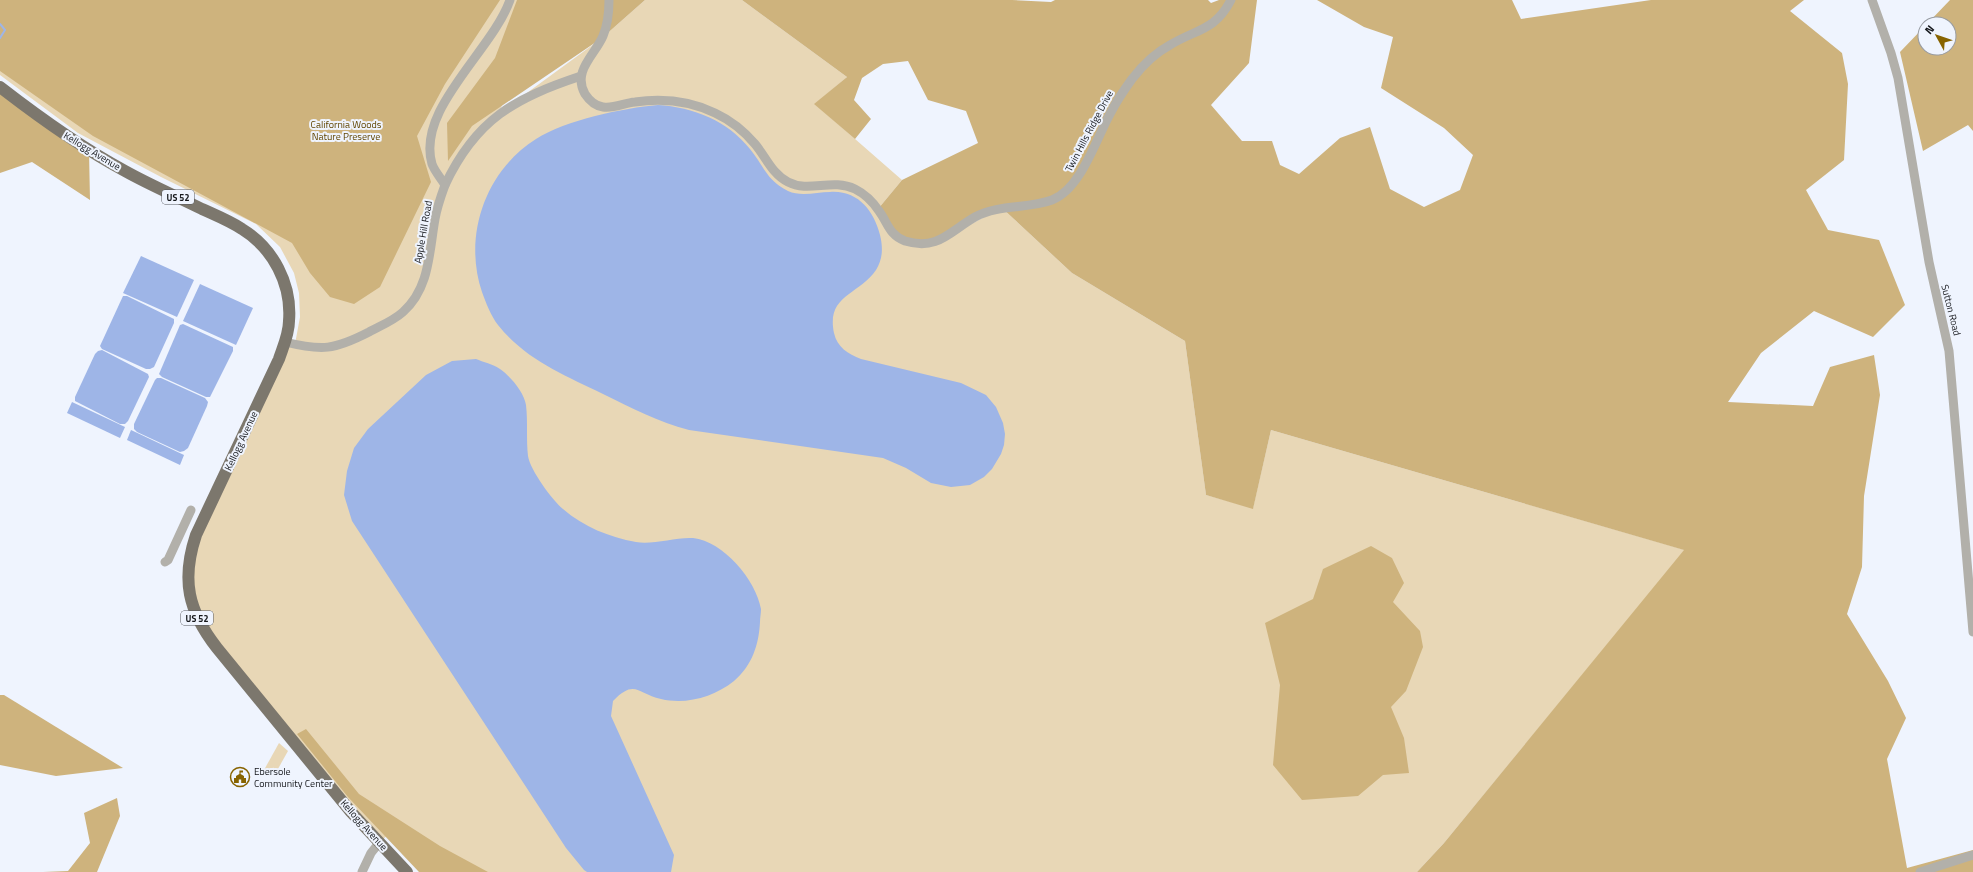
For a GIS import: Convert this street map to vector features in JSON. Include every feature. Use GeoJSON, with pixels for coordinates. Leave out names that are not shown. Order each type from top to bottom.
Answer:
{"type":"FeatureCollection","features":[{"type":"Feature","properties":{"kind":"main road","name":"Kellogg Avenue"},"geometry":{"type":"LineString","coordinates":[[0,87],[57,130],[89,151],[126,172],[241,228],[250,234],[271,256],[282,278],[289,306],[289,321],[285,342],[279,359],[196,535],[189,562],[188,575],[190,600],[202,629],[217,648],[333,790],[379,843],[408,872]]}},
{"type":"Feature","properties":{"kind":"street"},"geometry":{"type":"LineString","coordinates":[[510,0],[492,36],[443,104],[435,120],[430,141],[430,154],[436,172],[445,184],[467,146],[492,119],[521,99],[581,76],[586,63],[602,38],[608,17],[609,0]]}},
{"type":"Feature","properties":{"kind":"street","name":"Twin Hills Ridge Drive"},"geometry":{"type":"LineString","coordinates":[[581,76],[581,82],[586,95],[599,106],[611,107],[633,102],[669,100],[699,106],[716,113],[743,132],[754,143],[772,169],[788,182],[801,186],[836,184],[856,190],[870,200],[878,209],[888,229],[896,237],[911,242],[931,243],[945,238],[962,224],[986,212],[1033,204],[1059,196],[1076,180],[1111,112],[1133,78],[1146,64],[1169,45],[1215,22],[1222,15],[1231,0]]}},
{"type":"Feature","properties":{"kind":"street","name":"Sutton Road"},"geometry":{"type":"LineString","coordinates":[[1872,0],[1891,53],[1898,78],[1929,262],[1949,351],[1973,632]]}},
{"type":"Feature","properties":{"kind":"street","name":"Apple Hill Road"},"geometry":{"type":"LineString","coordinates":[[285,342],[320,348],[338,346],[351,342],[395,319],[404,312],[419,292],[425,278],[430,260],[435,219],[445,184]]}},
{"type":"Feature","properties":{"kind":"street"},"geometry":{"type":"LineString","coordinates":[[165,562],[168,560],[191,510]]}},
{"type":"Feature","properties":{"kind":"street"},"geometry":{"type":"LineString","coordinates":[[362,872],[369,857],[379,843]]}},
{"type":"Feature","properties":{"kind":"street"},"geometry":{"type":"LineString","coordinates":[[1920,872],[1973,855]]}},
{"type":"Feature","properties":{"kind":"green space"},"geometry":{"type":"Polygon","coordinates":[[[0,0],[552,0],[498,114],[602,38],[645,0],[742,0],[847,77],[815,104],[902,180],[878,209],[948,236],[1002,208],[1072,273],[1185,341],[1206,495],[1253,508],[1271,430],[1685,550],[1444,843],[1417,872],[474,872],[394,829],[379,843],[202,629],[189,561],[285,342],[295,344],[300,317],[299,293],[294,273],[280,247],[256,224],[161,177],[78,133],[0,75],[0,0]]]}},
{"type":"Feature","properties":{"kind":"green space","name":"California Woods Nature Preserve"},"geometry":{"type":"Polygon","coordinates":[[[0,0],[500,0],[445,84],[417,136],[431,182],[380,287],[354,304],[330,297],[310,273],[292,243],[93,136],[0,71],[0,0]]]}},
{"type":"Feature","properties":{"kind":"green space"},"geometry":{"type":"Polygon","coordinates":[[[517,0],[645,0],[602,38],[472,126],[448,161],[447,123],[495,58],[517,0]]]}},
{"type":"Feature","properties":{"kind":"green space"},"geometry":{"type":"Polygon","coordinates":[[[742,0],[1012,0],[1051,2],[1055,0],[1208,0],[1211,3],[1219,0],[1257,0],[1249,63],[1211,105],[1242,141],[1272,141],[1280,165],[1299,174],[1340,138],[1370,127],[1390,189],[1424,207],[1460,190],[1473,155],[1444,128],[1381,88],[1393,37],[1364,27],[1317,0],[1512,0],[1521,19],[1651,0],[1804,0],[1790,11],[1842,53],[1848,84],[1844,160],[1806,190],[1828,230],[1879,240],[1905,305],[1873,337],[1814,311],[1761,353],[1728,402],[1813,406],[1830,367],[1874,355],[1880,395],[1864,496],[1862,567],[1847,614],[1888,681],[1906,718],[1887,759],[1907,868],[1973,850],[1973,872],[1417,872],[1444,843],[1684,550],[1271,430],[1253,509],[1206,495],[1185,341],[1072,273],[1002,208],[986,212],[941,240],[904,241],[878,209],[902,180],[978,143],[966,111],[928,100],[908,61],[883,64],[862,78],[854,100],[871,119],[855,139],[814,104],[847,77],[742,0]]]}},
{"type":"Feature","properties":{"kind":"green space"},"geometry":{"type":"Polygon","coordinates":[[[1950,0],[1973,0],[1973,131],[1968,125],[1923,151],[1900,52],[1917,34],[1917,56],[1957,56],[1957,16],[1935,16],[1950,0]]]}},
{"type":"Feature","properties":{"kind":"green space"},"geometry":{"type":"Polygon","coordinates":[[[0,87],[89,151],[90,200],[32,162],[0,173],[0,87]]]}},
{"type":"Feature","properties":{"kind":"green space"},"geometry":{"type":"Polygon","coordinates":[[[1371,546],[1392,558],[1404,583],[1393,602],[1420,631],[1423,647],[1406,691],[1391,707],[1404,738],[1409,773],[1383,775],[1358,796],[1302,800],[1273,765],[1280,685],[1265,623],[1313,599],[1323,569],[1371,546]]]}},
{"type":"Feature","properties":{"kind":"green space"},"geometry":{"type":"Polygon","coordinates":[[[0,695],[4,695],[123,768],[56,776],[0,765],[0,695]]]}},
{"type":"Feature","properties":{"kind":"green space"},"geometry":{"type":"Polygon","coordinates":[[[306,729],[359,794],[440,846],[488,872],[419,872],[348,797],[297,734],[306,729]]]}},
{"type":"Feature","properties":{"kind":"green space"},"geometry":{"type":"Polygon","coordinates":[[[279,743],[288,751],[274,776],[264,770],[279,743]]]}},
{"type":"Feature","properties":{"kind":"green space"},"geometry":{"type":"Polygon","coordinates":[[[117,798],[120,816],[97,872],[43,872],[68,871],[90,843],[84,813],[117,798]]]}},
{"type":"Feature","properties":{"kind":"water"},"geometry":{"type":"Polygon","coordinates":[[[658,105],[671,106],[697,112],[720,123],[741,139],[755,155],[770,177],[788,191],[798,194],[840,192],[849,194],[857,198],[869,210],[874,218],[880,235],[882,244],[881,257],[876,270],[869,278],[839,303],[833,320],[835,338],[840,346],[852,355],[861,359],[961,383],[986,395],[996,407],[1003,423],[1005,434],[1001,454],[992,469],[984,477],[970,485],[951,487],[931,483],[906,468],[883,458],[689,430],[678,427],[656,419],[546,366],[521,348],[498,325],[491,314],[482,292],[477,271],[475,249],[477,227],[483,206],[491,187],[503,169],[518,152],[548,132],[595,116],[628,109],[658,105]]]}},
{"type":"Feature","properties":{"kind":"water"},"geometry":{"type":"Polygon","coordinates":[[[141,256],[194,280],[177,317],[123,293],[141,256]]]}},
{"type":"Feature","properties":{"kind":"water"},"geometry":{"type":"Polygon","coordinates":[[[200,284],[253,308],[236,345],[183,321],[200,284]]]}},
{"type":"Feature","properties":{"kind":"water"},"geometry":{"type":"Polygon","coordinates":[[[123,296],[127,296],[174,319],[174,323],[154,367],[150,369],[146,369],[102,349],[100,346],[123,296]]]}},
{"type":"Feature","properties":{"kind":"water"},"geometry":{"type":"Polygon","coordinates":[[[183,324],[233,347],[233,351],[210,397],[206,397],[162,377],[159,374],[180,325],[183,324]]]}},
{"type":"Feature","properties":{"kind":"water"},"geometry":{"type":"Polygon","coordinates":[[[102,350],[148,374],[149,377],[128,421],[125,424],[120,424],[75,401],[75,397],[95,354],[102,350]]]}},
{"type":"Feature","properties":{"kind":"water"},"geometry":{"type":"Polygon","coordinates":[[[476,359],[500,369],[520,390],[526,405],[527,450],[530,462],[542,485],[563,509],[588,526],[626,540],[643,543],[693,538],[716,546],[736,564],[745,575],[758,598],[761,612],[756,646],[746,669],[726,687],[709,695],[680,701],[670,701],[653,697],[632,689],[620,694],[613,701],[611,716],[674,855],[671,872],[587,872],[584,870],[566,848],[352,521],[344,495],[347,471],[354,448],[368,429],[426,375],[452,361],[476,359]]]}},
{"type":"Feature","properties":{"kind":"water"},"geometry":{"type":"Polygon","coordinates":[[[157,378],[161,378],[205,398],[208,402],[188,448],[184,451],[180,452],[137,432],[134,429],[134,424],[157,378]]]}},
{"type":"Feature","properties":{"kind":"water"},"geometry":{"type":"Polygon","coordinates":[[[72,402],[125,427],[120,438],[67,413],[72,402]]]}},
{"type":"Feature","properties":{"kind":"water"},"geometry":{"type":"Polygon","coordinates":[[[131,430],[184,455],[180,465],[127,440],[131,430]]]}},
{"type":"Feature","properties":{"kind":"waterway"},"geometry":{"type":"LineString","coordinates":[[0,24],[5,30],[0,38]]}},
{"type":"Feature","properties":{"kind":"place","name":"Ebersole Community Center"},"geometry":{"type":"Point","coordinates":[240,777]}}]}
